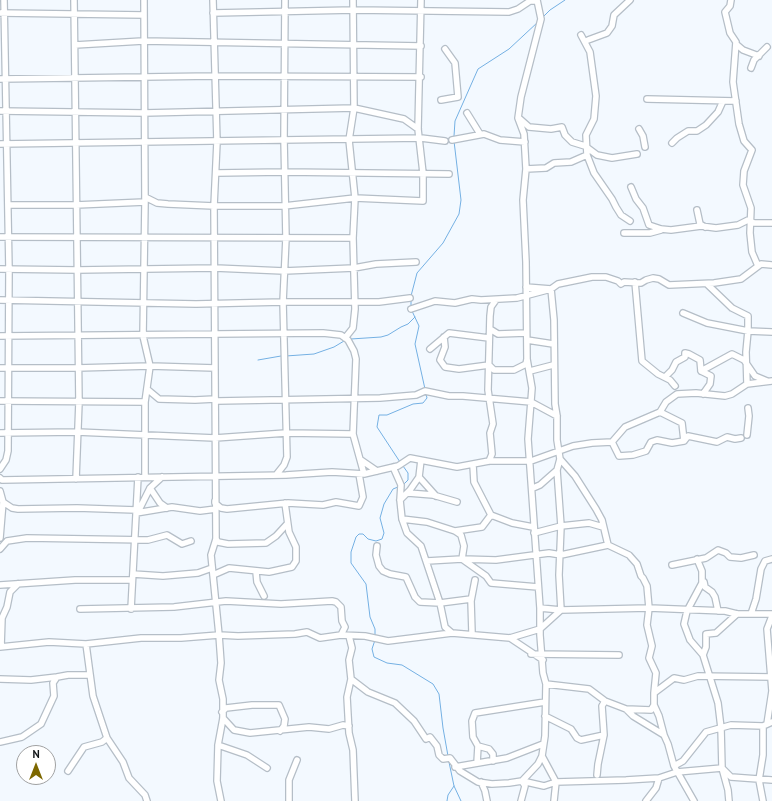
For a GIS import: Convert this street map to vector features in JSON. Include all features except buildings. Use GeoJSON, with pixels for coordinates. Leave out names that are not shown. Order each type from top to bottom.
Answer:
{"type":"FeatureCollection","features":[{"type":"Feature","properties":{"kind":"street"},"geometry":{"type":"LineString","coordinates":[[0,469],[7,456],[9,368],[7,143],[2,111],[2,12],[4,0]]}},
{"type":"Feature","properties":{"kind":"street"},"geometry":{"type":"LineString","coordinates":[[74,0],[78,336],[77,368],[79,402],[76,479]]}},
{"type":"Feature","properties":{"kind":"street"},"geometry":{"type":"LineString","coordinates":[[144,0],[145,303],[143,336],[150,366],[145,402],[145,477]]}},
{"type":"Feature","properties":{"kind":"street"},"geometry":{"type":"LineString","coordinates":[[213,0],[217,142],[217,173],[214,206],[216,539],[211,555],[221,663],[219,680],[223,699],[218,744],[217,781],[221,801]]}},
{"type":"Feature","properties":{"kind":"street"},"geometry":{"type":"LineString","coordinates":[[276,475],[284,465],[287,457],[283,302],[286,238],[284,206],[285,0]]}},
{"type":"Feature","properties":{"kind":"street"},"geometry":{"type":"LineString","coordinates":[[344,338],[353,328],[355,301],[353,238],[355,198],[349,140],[354,108],[353,0]]}},
{"type":"Feature","properties":{"kind":"street"},"geometry":{"type":"LineString","coordinates":[[8,205],[76,205],[145,200],[168,204],[214,206],[284,206],[355,198],[423,201],[424,173],[421,138],[418,129],[421,78],[421,0]]}},
{"type":"Feature","properties":{"kind":"street"},"geometry":{"type":"LineString","coordinates":[[213,13],[354,10],[509,12],[518,9],[530,1],[537,0],[541,19],[521,96],[518,118],[525,142],[526,168],[523,200],[526,336],[530,371],[531,402],[528,439],[533,488],[534,530],[543,673],[546,684],[542,756],[538,764],[522,782]]}},
{"type":"Feature","properties":{"kind":"street"},"geometry":{"type":"LineString","coordinates":[[588,40],[607,33],[612,26],[614,15],[630,0]]}},
{"type":"Feature","properties":{"kind":"street"},"geometry":{"type":"LineString","coordinates":[[731,0],[730,6],[725,12],[730,33],[738,48],[759,56]]}},
{"type":"Feature","properties":{"kind":"street"},"geometry":{"type":"LineString","coordinates":[[2,12],[144,15]]}},
{"type":"Feature","properties":{"kind":"street"},"geometry":{"type":"LineString","coordinates":[[581,35],[590,52],[596,96],[594,119],[586,135],[585,146],[587,155],[594,173],[621,215],[630,221]]}},
{"type":"Feature","properties":{"kind":"street"},"geometry":{"type":"LineString","coordinates":[[75,45],[143,41],[214,44],[421,46]]}},
{"type":"Feature","properties":{"kind":"street"},"geometry":{"type":"LineString","coordinates":[[736,44],[733,82],[742,136],[752,150],[744,171],[743,185],[751,208],[750,233],[752,252],[758,266]]}},
{"type":"Feature","properties":{"kind":"street"},"geometry":{"type":"LineString","coordinates":[[751,68],[754,60],[767,47]]}},
{"type":"Feature","properties":{"kind":"street"},"geometry":{"type":"LineString","coordinates":[[441,100],[458,96],[455,63],[445,49]]}},
{"type":"Feature","properties":{"kind":"street"},"geometry":{"type":"LineString","coordinates":[[3,79],[144,76],[353,76],[421,78]]}},
{"type":"Feature","properties":{"kind":"street"},"geometry":{"type":"LineString","coordinates":[[647,99],[736,101]]}},
{"type":"Feature","properties":{"kind":"street"},"geometry":{"type":"LineString","coordinates":[[672,143],[688,131],[697,131],[706,125],[718,112],[723,101]]}},
{"type":"Feature","properties":{"kind":"street"},"geometry":{"type":"LineString","coordinates":[[2,111],[144,113],[216,110],[354,108],[404,118],[418,129]]}},
{"type":"Feature","properties":{"kind":"street"},"geometry":{"type":"LineString","coordinates":[[467,113],[480,134]]}},
{"type":"Feature","properties":{"kind":"street"},"geometry":{"type":"LineString","coordinates":[[518,118],[529,127],[551,129],[562,127],[565,135],[572,142],[585,146],[597,155],[612,158],[637,154]]}},
{"type":"Feature","properties":{"kind":"street"},"geometry":{"type":"LineString","coordinates":[[639,129],[643,136],[645,147]]}},
{"type":"Feature","properties":{"kind":"street"},"geometry":{"type":"LineString","coordinates":[[452,140],[487,134],[500,140],[525,142]]}},
{"type":"Feature","properties":{"kind":"street"},"geometry":{"type":"LineString","coordinates":[[0,144],[144,140],[217,142],[284,139],[349,140],[421,138],[445,141]]}},
{"type":"Feature","properties":{"kind":"street"},"geometry":{"type":"LineString","coordinates":[[526,168],[546,168],[554,163],[571,162],[587,155]]}},
{"type":"Feature","properties":{"kind":"street"},"geometry":{"type":"LineString","coordinates":[[0,166],[7,162]]}},
{"type":"Feature","properties":{"kind":"street"},"geometry":{"type":"LineString","coordinates":[[217,173],[352,172],[449,174]]}},
{"type":"Feature","properties":{"kind":"street"},"geometry":{"type":"LineString","coordinates":[[631,187],[636,199],[643,208],[649,226],[661,230]]}},
{"type":"Feature","properties":{"kind":"street"},"geometry":{"type":"LineString","coordinates":[[697,210],[700,224],[706,228]]}},
{"type":"Feature","properties":{"kind":"street"},"geometry":{"type":"LineString","coordinates":[[624,234],[650,233],[661,230],[701,226],[706,228],[738,226],[751,221],[754,223],[772,223]]}},
{"type":"Feature","properties":{"kind":"street"},"geometry":{"type":"LineString","coordinates":[[0,237],[353,238]]}},
{"type":"Feature","properties":{"kind":"street"},"geometry":{"type":"LineString","coordinates":[[0,268],[77,270],[214,268],[284,271],[354,268],[376,264],[416,262]]}},
{"type":"Feature","properties":{"kind":"street"},"geometry":{"type":"LineString","coordinates":[[411,309],[435,300],[455,303],[472,299],[496,300],[526,296],[551,289],[558,284],[592,277],[606,277],[618,281],[621,284],[624,282],[634,284],[635,282],[641,283],[653,278],[659,279],[669,285],[707,284],[737,280],[761,264],[772,265]]}},
{"type":"Feature","properties":{"kind":"street"},"geometry":{"type":"LineString","coordinates":[[635,282],[633,294],[642,361],[658,374],[665,377],[674,386]]}},
{"type":"Feature","properties":{"kind":"street"},"geometry":{"type":"LineString","coordinates":[[707,284],[732,308],[748,316],[746,366],[747,384]]}},
{"type":"Feature","properties":{"kind":"street"},"geometry":{"type":"LineString","coordinates":[[526,287],[551,289]]}},
{"type":"Feature","properties":{"kind":"street"},"geometry":{"type":"LineString","coordinates":[[551,289],[554,320],[553,344],[555,404],[557,416],[557,440],[560,459],[557,470],[561,526],[559,575],[561,610]]}},
{"type":"Feature","properties":{"kind":"street"},"geometry":{"type":"LineString","coordinates":[[0,300],[215,303],[379,302],[410,298]]}},
{"type":"Feature","properties":{"kind":"street"},"geometry":{"type":"LineString","coordinates":[[490,460],[492,454],[490,433],[493,424],[489,398],[490,310],[496,300]]}},
{"type":"Feature","properties":{"kind":"street"},"geometry":{"type":"LineString","coordinates":[[683,313],[707,323],[748,331],[772,332]]}},
{"type":"Feature","properties":{"kind":"street"},"geometry":{"type":"LineString","coordinates":[[490,329],[498,334],[526,336],[553,344]]}},
{"type":"Feature","properties":{"kind":"street"},"geometry":{"type":"LineString","coordinates":[[0,336],[143,336],[215,334],[284,335],[323,333],[341,335],[354,351],[356,358],[353,434],[361,460],[363,497],[359,506],[336,502],[323,505],[285,503],[228,509],[215,504],[216,498]]}},
{"type":"Feature","properties":{"kind":"street"},"geometry":{"type":"LineString","coordinates":[[430,349],[451,333],[463,336],[489,338]]}},
{"type":"Feature","properties":{"kind":"street"},"geometry":{"type":"LineString","coordinates":[[444,337],[445,347],[440,360],[445,367],[460,369],[489,364]]}},
{"type":"Feature","properties":{"kind":"street"},"geometry":{"type":"LineString","coordinates":[[665,377],[672,370],[676,362],[683,358],[686,353],[700,360],[702,371]]}},
{"type":"Feature","properties":{"kind":"street"},"geometry":{"type":"LineString","coordinates":[[702,371],[730,354],[738,356],[744,360],[746,366],[755,376],[770,382]]}},
{"type":"Feature","properties":{"kind":"street"},"geometry":{"type":"LineString","coordinates":[[489,364],[494,370],[514,370],[526,364],[528,359]]}},
{"type":"Feature","properties":{"kind":"street"},"geometry":{"type":"LineString","coordinates":[[530,371],[554,365]]}},
{"type":"Feature","properties":{"kind":"street"},"geometry":{"type":"LineString","coordinates":[[0,368],[150,366],[215,368]]}},
{"type":"Feature","properties":{"kind":"street"},"geometry":{"type":"LineString","coordinates":[[702,371],[711,376],[710,384],[703,394]]}},
{"type":"Feature","properties":{"kind":"street"},"geometry":{"type":"LineString","coordinates":[[0,478],[2,480],[76,479],[162,476],[276,475],[332,472],[362,474],[393,467],[410,458],[457,467],[490,460],[531,461],[592,442],[612,442],[625,427],[660,412],[666,402],[677,394],[725,396],[747,384],[770,382]]}},
{"type":"Feature","properties":{"kind":"street"},"geometry":{"type":"LineString","coordinates":[[147,389],[159,399],[286,401],[416,395],[425,391],[449,396],[531,402],[557,416]]}},
{"type":"Feature","properties":{"kind":"street"},"geometry":{"type":"LineString","coordinates":[[0,402],[145,402]]}},
{"type":"Feature","properties":{"kind":"street"},"geometry":{"type":"LineString","coordinates":[[747,435],[749,416],[748,408]]}},
{"type":"Feature","properties":{"kind":"street"},"geometry":{"type":"LineString","coordinates":[[660,412],[682,423],[684,441]]}},
{"type":"Feature","properties":{"kind":"street"},"geometry":{"type":"LineString","coordinates":[[0,433],[77,432],[215,438],[286,433],[353,434]]}},
{"type":"Feature","properties":{"kind":"street"},"geometry":{"type":"LineString","coordinates":[[612,442],[619,456],[633,455],[646,451],[650,442],[657,440],[672,443],[684,441],[688,436],[717,442],[727,437],[735,439],[741,438]]}},
{"type":"Feature","properties":{"kind":"street"},"geometry":{"type":"LineString","coordinates":[[560,459],[575,476],[602,520],[608,545]]}},
{"type":"Feature","properties":{"kind":"street"},"geometry":{"type":"LineString","coordinates":[[361,460],[377,471]]}},
{"type":"Feature","properties":{"kind":"street"},"geometry":{"type":"LineString","coordinates":[[400,500],[408,493],[419,477],[421,460]]}},
{"type":"Feature","properties":{"kind":"street"},"geometry":{"type":"LineString","coordinates":[[472,465],[474,482],[492,515],[534,530],[589,523],[603,527]]}},
{"type":"Feature","properties":{"kind":"street"},"geometry":{"type":"LineString","coordinates":[[393,467],[402,485],[400,500],[402,519],[407,533],[421,546],[427,561],[431,580],[440,603],[446,627],[452,633]]}},
{"type":"Feature","properties":{"kind":"street"},"geometry":{"type":"LineString","coordinates":[[533,488],[540,485],[557,470]]}},
{"type":"Feature","properties":{"kind":"street"},"geometry":{"type":"LineString","coordinates":[[137,512],[150,488],[162,476]]}},
{"type":"Feature","properties":{"kind":"street"},"geometry":{"type":"LineString","coordinates":[[131,609],[138,477]]}},
{"type":"Feature","properties":{"kind":"street"},"geometry":{"type":"LineString","coordinates":[[419,477],[437,496]]}},
{"type":"Feature","properties":{"kind":"street"},"geometry":{"type":"LineString","coordinates":[[150,488],[160,503],[167,508]]}},
{"type":"Feature","properties":{"kind":"street"},"geometry":{"type":"LineString","coordinates":[[0,491],[3,502],[0,538]]}},
{"type":"Feature","properties":{"kind":"street"},"geometry":{"type":"LineString","coordinates":[[408,493],[437,496],[456,502]]}},
{"type":"Feature","properties":{"kind":"street"},"geometry":{"type":"LineString","coordinates":[[3,502],[12,508],[18,509],[77,508],[137,512],[167,508],[200,511],[216,510]]}},
{"type":"Feature","properties":{"kind":"street"},"geometry":{"type":"LineString","coordinates":[[213,575],[229,568],[256,572],[286,570],[295,564],[296,547],[287,524],[285,503]]}},
{"type":"Feature","properties":{"kind":"street"},"geometry":{"type":"LineString","coordinates":[[455,531],[482,527],[492,515]]}},
{"type":"Feature","properties":{"kind":"street"},"geometry":{"type":"LineString","coordinates":[[402,519],[427,522],[455,531],[461,536],[464,546],[462,559]]}},
{"type":"Feature","properties":{"kind":"street"},"geometry":{"type":"LineString","coordinates":[[216,539],[218,542],[228,544],[266,542],[276,536],[287,524]]}},
{"type":"Feature","properties":{"kind":"street"},"geometry":{"type":"LineString","coordinates":[[0,549],[3,544],[13,539],[55,538],[135,540],[157,539],[167,535],[182,544],[191,541]]}},
{"type":"Feature","properties":{"kind":"street"},"geometry":{"type":"LineString","coordinates":[[427,561],[462,559],[496,560],[536,556],[549,553],[561,554],[608,545],[629,555],[637,564],[641,576],[644,578],[647,586],[649,608],[647,624],[652,646],[649,658],[656,673],[654,705],[659,716],[674,766],[694,801]]}},
{"type":"Feature","properties":{"kind":"street"},"geometry":{"type":"LineString","coordinates":[[377,546],[376,556],[379,566],[383,571],[406,577],[415,597],[420,602],[440,603],[471,599]]}},
{"type":"Feature","properties":{"kind":"street"},"geometry":{"type":"LineString","coordinates":[[672,565],[706,558],[718,550],[726,553],[730,557],[741,558],[754,555]]}},
{"type":"Feature","properties":{"kind":"street"},"geometry":{"type":"LineString","coordinates":[[462,559],[481,572],[491,583],[538,587]]}},
{"type":"Feature","properties":{"kind":"street"},"geometry":{"type":"LineString","coordinates":[[697,559],[702,571],[702,582],[687,610],[684,624],[686,632],[699,652],[703,655],[718,703],[721,728],[720,746],[722,768],[728,790],[729,801]]}},
{"type":"Feature","properties":{"kind":"street"},"geometry":{"type":"LineString","coordinates":[[751,614],[756,599],[761,569],[765,561],[772,559]]}},
{"type":"Feature","properties":{"kind":"street"},"geometry":{"type":"LineString","coordinates":[[0,585],[163,576],[198,573],[212,568]]}},
{"type":"Feature","properties":{"kind":"street"},"geometry":{"type":"LineString","coordinates":[[256,572],[257,582],[264,596]]}},
{"type":"Feature","properties":{"kind":"street"},"geometry":{"type":"LineString","coordinates":[[472,634],[471,599],[475,580]]}},
{"type":"Feature","properties":{"kind":"street"},"geometry":{"type":"LineString","coordinates":[[704,582],[705,587],[712,592],[715,597],[718,611]]}},
{"type":"Feature","properties":{"kind":"street"},"geometry":{"type":"LineString","coordinates":[[18,584],[10,592],[7,608],[2,618],[1,647],[49,642],[86,644],[141,638],[295,634],[307,632],[320,638],[341,635],[365,636],[388,641],[452,633],[510,638],[540,629],[561,610]]}},
{"type":"Feature","properties":{"kind":"street"},"geometry":{"type":"LineString","coordinates":[[80,609],[131,609],[226,601],[281,604],[314,601],[336,602],[341,608],[342,621],[345,627],[341,635]]}},
{"type":"Feature","properties":{"kind":"street"},"geometry":{"type":"LineString","coordinates":[[540,608],[561,610],[649,608],[772,615],[767,629],[772,691],[759,780],[763,801]]}},
{"type":"Feature","properties":{"kind":"street"},"geometry":{"type":"LineString","coordinates":[[703,655],[706,647],[705,635],[716,633],[737,614]]}},
{"type":"Feature","properties":{"kind":"street"},"geometry":{"type":"LineString","coordinates":[[349,636],[352,648],[349,660],[351,679],[347,697],[349,726],[353,750],[355,801]]}},
{"type":"Feature","properties":{"kind":"street"},"geometry":{"type":"LineString","coordinates":[[510,638],[531,654],[542,657],[619,655]]}},
{"type":"Feature","properties":{"kind":"street"},"geometry":{"type":"LineString","coordinates":[[86,644],[93,696],[107,738],[123,762],[129,778],[142,791],[147,801]]}},
{"type":"Feature","properties":{"kind":"street"},"geometry":{"type":"LineString","coordinates":[[0,679],[31,680],[57,676],[90,675]]}},
{"type":"Feature","properties":{"kind":"street"},"geometry":{"type":"LineString","coordinates":[[0,742],[22,737],[41,724],[54,696],[53,683],[57,676]]}},
{"type":"Feature","properties":{"kind":"street"},"geometry":{"type":"LineString","coordinates":[[654,693],[674,678],[684,680],[698,676],[772,677]]}},
{"type":"Feature","properties":{"kind":"street"},"geometry":{"type":"LineString","coordinates":[[351,679],[368,692],[395,703],[414,721],[426,739],[430,737],[437,746],[439,755],[443,759],[450,758],[455,767],[481,782],[497,784],[522,782],[541,786],[556,782],[588,782],[659,778],[677,772],[722,768]]}},
{"type":"Feature","properties":{"kind":"street"},"geometry":{"type":"LineString","coordinates":[[546,684],[586,688],[605,701],[626,709],[651,710],[654,705]]}},
{"type":"Feature","properties":{"kind":"street"},"geometry":{"type":"LineString","coordinates":[[597,775],[604,735],[602,706],[605,701]]}},
{"type":"Feature","properties":{"kind":"street"},"geometry":{"type":"LineString","coordinates":[[477,763],[478,746],[472,737],[472,722],[475,713],[545,702]]}},
{"type":"Feature","properties":{"kind":"street"},"geometry":{"type":"LineString","coordinates":[[222,715],[226,708],[262,704],[280,705],[285,719],[284,726],[280,730]]}},
{"type":"Feature","properties":{"kind":"street"},"geometry":{"type":"LineString","coordinates":[[626,709],[633,716],[664,736]]}},
{"type":"Feature","properties":{"kind":"street"},"geometry":{"type":"LineString","coordinates":[[222,715],[234,730],[250,733],[309,727],[336,729],[343,725],[349,726]]}},
{"type":"Feature","properties":{"kind":"street"},"geometry":{"type":"LineString","coordinates":[[544,716],[571,728],[577,738],[581,740],[604,735]]}},
{"type":"Feature","properties":{"kind":"street"},"geometry":{"type":"LineString","coordinates":[[674,766],[683,761],[706,732],[731,725],[767,724]]}},
{"type":"Feature","properties":{"kind":"street"},"geometry":{"type":"LineString","coordinates":[[68,771],[84,748],[102,742],[107,738]]}},
{"type":"Feature","properties":{"kind":"street"},"geometry":{"type":"LineString","coordinates":[[218,744],[247,755],[267,768]]}},
{"type":"Feature","properties":{"kind":"street"},"geometry":{"type":"LineString","coordinates":[[455,767],[507,758],[543,744]]}},
{"type":"Feature","properties":{"kind":"street"},"geometry":{"type":"LineString","coordinates":[[478,746],[489,749],[493,754],[493,761]]}},
{"type":"Feature","properties":{"kind":"street"},"geometry":{"type":"LineString","coordinates":[[542,756],[556,782],[554,801]]}},
{"type":"Feature","properties":{"kind":"street"},"geometry":{"type":"LineString","coordinates":[[289,801],[289,780],[297,760]]}},
{"type":"Feature","properties":{"kind":"street"},"geometry":{"type":"LineString","coordinates":[[722,768],[731,777],[772,780]]}},
{"type":"Feature","properties":{"kind":"street"},"geometry":{"type":"LineString","coordinates":[[646,801],[656,788],[659,778]]}},
{"type":"Feature","properties":{"kind":"street"},"geometry":{"type":"LineString","coordinates":[[481,782],[487,800]]}},
{"type":"Feature","properties":{"kind":"street"},"geometry":{"type":"LineString","coordinates":[[521,801],[525,786],[522,782]]}},
{"type":"Feature","properties":{"kind":"waterway"},"geometry":{"type":"LineString","coordinates":[[543,17],[550,10],[565,0]]}},
{"type":"Feature","properties":{"kind":"waterway"},"geometry":{"type":"LineString","coordinates":[[454,136],[455,121],[478,69],[509,49],[538,22]]}},
{"type":"Feature","properties":{"kind":"waterway"},"geometry":{"type":"LineString","coordinates":[[411,296],[417,273],[443,243],[459,214],[461,200],[454,141]]}},
{"type":"Feature","properties":{"kind":"waterway"},"geometry":{"type":"LineString","coordinates":[[411,300],[411,306]]}},
{"type":"Feature","properties":{"kind":"waterway"},"geometry":{"type":"LineString","coordinates":[[412,311],[419,326],[415,344],[425,389]]}},
{"type":"Feature","properties":{"kind":"waterway"},"geometry":{"type":"LineString","coordinates":[[351,339],[381,337],[388,335],[408,324],[415,317]]}},
{"type":"Feature","properties":{"kind":"waterway"},"geometry":{"type":"LineString","coordinates":[[286,356],[314,354],[334,347],[344,341]]}},
{"type":"Feature","properties":{"kind":"waterway"},"geometry":{"type":"LineString","coordinates":[[258,360],[281,356]]}},
{"type":"Feature","properties":{"kind":"waterway"},"geometry":{"type":"LineString","coordinates":[[400,462],[377,427],[379,415],[387,415],[413,404],[423,403],[427,398],[426,394]]}},
{"type":"Feature","properties":{"kind":"waterway"},"geometry":{"type":"LineString","coordinates":[[403,466],[408,473],[408,480],[403,485]]}},
{"type":"Feature","properties":{"kind":"waterway"},"geometry":{"type":"LineString","coordinates":[[375,636],[375,629],[370,617],[366,584],[351,563],[351,552],[356,537],[359,534],[363,534],[368,539],[376,541],[382,539],[384,533],[380,518],[384,504],[393,489],[398,487]]}},
{"type":"Feature","properties":{"kind":"waterway"},"geometry":{"type":"LineString","coordinates":[[375,640],[372,649],[374,657],[387,663],[402,665],[433,684],[439,694],[448,756]]}},
{"type":"Feature","properties":{"kind":"waterway"},"geometry":{"type":"LineString","coordinates":[[449,762],[454,786],[461,801]]}},
{"type":"Feature","properties":{"kind":"waterway"},"geometry":{"type":"LineString","coordinates":[[447,801],[448,795],[454,786]]}}]}
